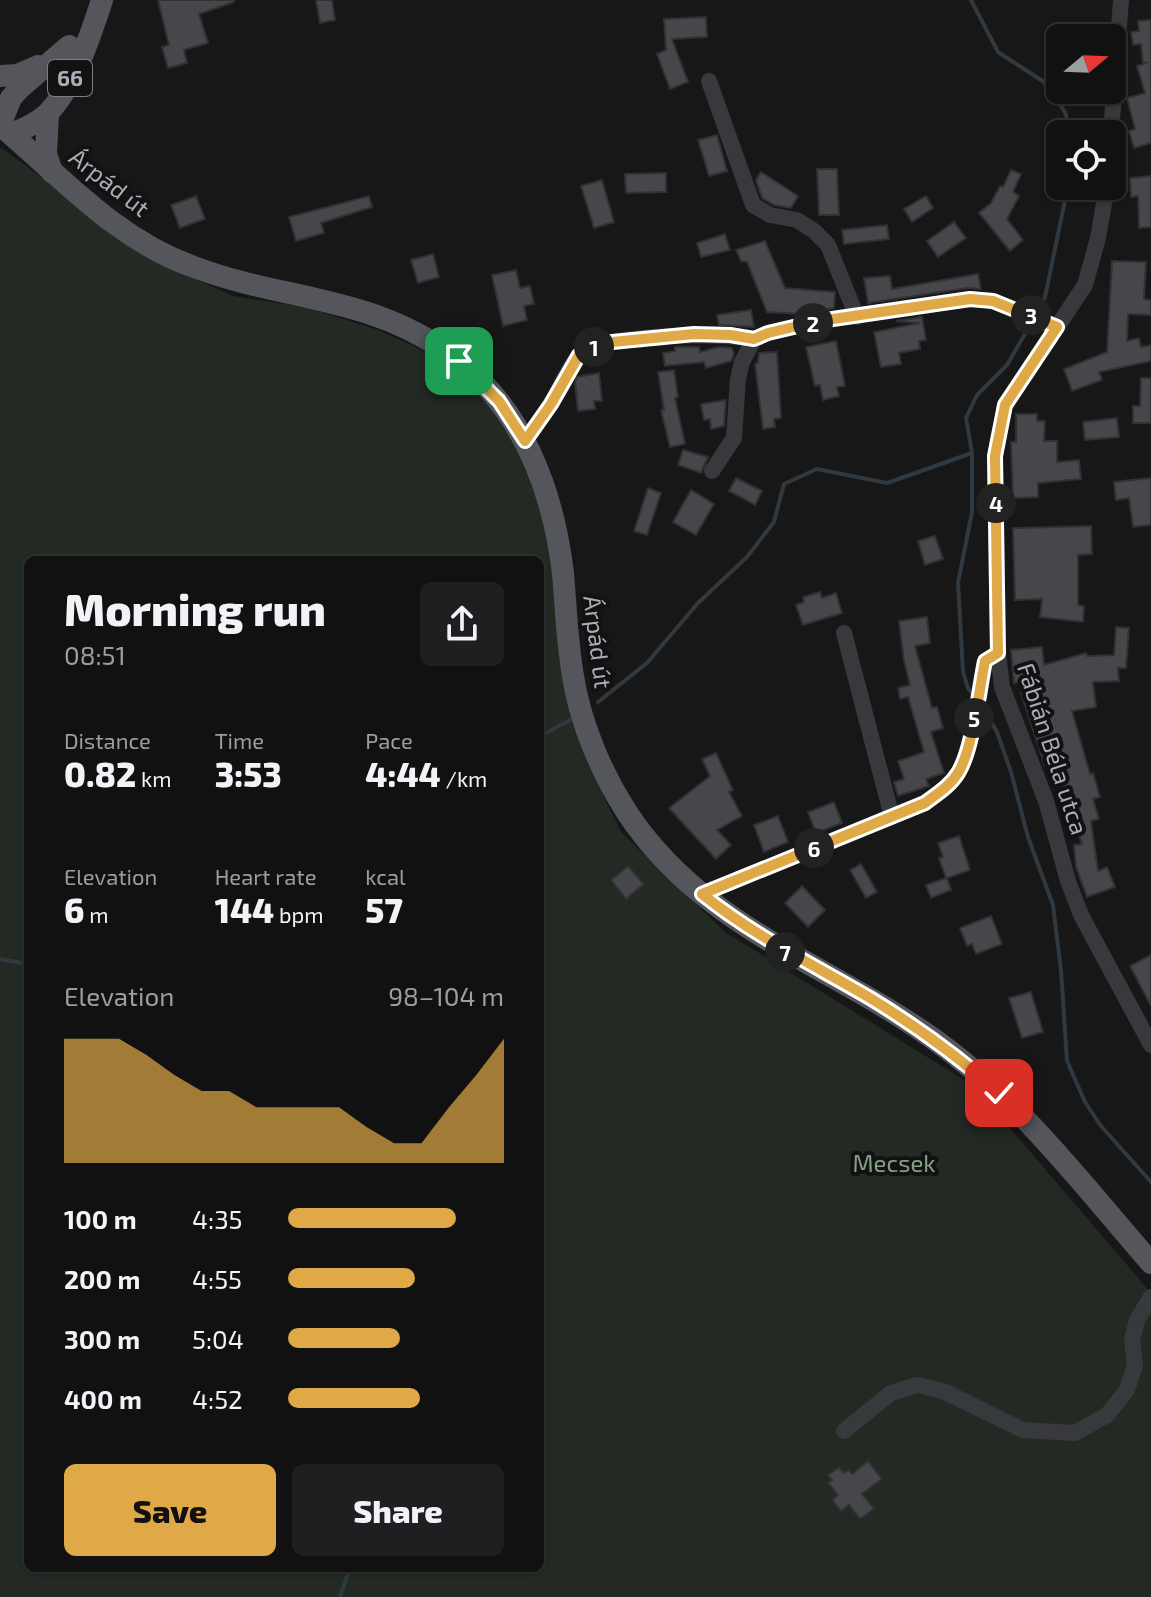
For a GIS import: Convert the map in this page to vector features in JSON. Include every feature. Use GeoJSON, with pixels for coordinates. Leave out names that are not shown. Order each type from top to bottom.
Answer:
{"type":"FeatureCollection","features":[{"type":"Feature","properties":{"kind":"main road","name":"66"},"geometry":{"type":"LineString","coordinates":[[102,0],[70,78],[48,114],[31,126],[5,130],[11,98],[69,46],[102,0]]}},
{"type":"Feature","properties":{"kind":"main road","name":"66"},"geometry":{"type":"LineString","coordinates":[[0,76],[17,75],[36,68],[69,46]]}},
{"type":"Feature","properties":{"kind":"main road"},"geometry":{"type":"LineString","coordinates":[[48,114],[46,154],[52,172]]}},
{"type":"Feature","properties":{"kind":"main road","name":"Árpád út"},"geometry":{"type":"LineString","coordinates":[[5,130],[111,223],[189,266],[232,280],[349,305],[380,316],[423,337],[459,361],[486,386],[525,441],[543,478],[553,513],[562,567],[572,674],[579,702],[597,753],[627,813],[664,859],[733,920],[869,998],[966,1063],[1055,1153],[1151,1263]]}},
{"type":"Feature","properties":{"kind":"street"},"geometry":{"type":"LineString","coordinates":[[1112,120],[1121,0]]}},
{"type":"Feature","properties":{"kind":"street"},"geometry":{"type":"LineString","coordinates":[[709,81],[753,205],[770,215],[797,220],[828,245],[857,317]]}},
{"type":"Feature","properties":{"kind":"street","name":"Fábián Béla utca"},"geometry":{"type":"LineString","coordinates":[[1105,200],[1085,285],[1051,324],[1005,405],[999,426],[995,456],[998,653],[1002,687],[1046,801],[1068,881],[1081,915],[1151,1045]]}},
{"type":"Feature","properties":{"kind":"street"},"geometry":{"type":"LineString","coordinates":[[525,441],[579,355],[602,343],[694,334],[754,339],[819,321],[970,299],[993,301],[1051,324]]}},
{"type":"Feature","properties":{"kind":"street"},"geometry":{"type":"LineString","coordinates":[[712,471],[734,438],[738,379],[742,362],[754,339]]}},
{"type":"Feature","properties":{"kind":"street"},"geometry":{"type":"LineString","coordinates":[[844,633],[892,817]]}},
{"type":"Feature","properties":{"kind":"street"},"geometry":{"type":"LineString","coordinates":[[702,894],[925,803],[945,788],[959,772],[976,714],[985,661],[998,653]]}},
{"type":"Feature","properties":{"kind":"street"},"geometry":{"type":"LineString","coordinates":[[844,1431],[891,1393],[917,1385],[943,1391],[1023,1430],[1075,1433],[1107,1415],[1127,1390],[1135,1365],[1132,1340],[1137,1320],[1151,1297]]}},
{"type":"Feature","properties":{"kind":"green space","name":"Mecsek"},"geometry":{"type":"Polygon","coordinates":[[[0,147],[161,264],[233,296],[309,308],[378,330],[453,364],[524,446],[545,495],[555,578],[585,758],[621,832],[725,932],[974,1086],[1151,1293],[1151,1597],[0,1597],[0,147]]]}},
{"type":"Feature","properties":{"kind":"building"},"geometry":{"type":"Polygon","coordinates":[[[158,0],[234,2],[199,14],[208,43],[184,50],[187,63],[168,68],[162,47],[169,45],[158,0]]]}},
{"type":"Feature","properties":{"kind":"building"},"geometry":{"type":"Polygon","coordinates":[[[316,0],[332,0],[335,20],[320,23],[316,0]]]}},
{"type":"Feature","properties":{"kind":"building"},"geometry":{"type":"Polygon","coordinates":[[[706,17],[707,37],[672,39],[688,82],[670,89],[657,54],[666,50],[664,19],[706,17]]]}},
{"type":"Feature","properties":{"kind":"building"},"geometry":{"type":"Polygon","coordinates":[[[1151,20],[1151,143],[1134,148],[1129,131],[1135,129],[1127,98],[1145,93],[1137,66],[1148,62],[1143,63],[1141,44],[1133,45],[1131,32],[1139,31],[1138,21],[1151,20]]]}},
{"type":"Feature","properties":{"kind":"building"},"geometry":{"type":"Polygon","coordinates":[[[717,135],[727,171],[709,176],[698,140],[717,135]]]}},
{"type":"Feature","properties":{"kind":"building"},"geometry":{"type":"Polygon","coordinates":[[[817,169],[837,169],[839,215],[819,215],[817,169]]]}},
{"type":"Feature","properties":{"kind":"building"},"geometry":{"type":"Polygon","coordinates":[[[1011,170],[1021,174],[1013,192],[1019,196],[1007,219],[1023,240],[1010,251],[979,213],[991,203],[1000,186],[1003,187],[1011,170]]]}},
{"type":"Feature","properties":{"kind":"building"},"geometry":{"type":"Polygon","coordinates":[[[761,172],[798,196],[791,208],[774,205],[762,198],[756,180],[761,172]]]}},
{"type":"Feature","properties":{"kind":"building"},"geometry":{"type":"Polygon","coordinates":[[[666,173],[666,192],[626,193],[625,174],[666,173]]]}},
{"type":"Feature","properties":{"kind":"building"},"geometry":{"type":"Polygon","coordinates":[[[1151,176],[1151,227],[1139,228],[1138,196],[1131,197],[1130,178],[1151,176]]]}},
{"type":"Feature","properties":{"kind":"building"},"geometry":{"type":"Polygon","coordinates":[[[602,180],[614,222],[594,228],[581,186],[602,180]]]}},
{"type":"Feature","properties":{"kind":"building"},"geometry":{"type":"Polygon","coordinates":[[[196,196],[205,219],[180,228],[171,205],[196,196]]]}},
{"type":"Feature","properties":{"kind":"building"},"geometry":{"type":"Polygon","coordinates":[[[369,196],[372,207],[321,223],[324,233],[296,241],[289,217],[369,196]]]}},
{"type":"Feature","properties":{"kind":"building"},"geometry":{"type":"Polygon","coordinates":[[[926,196],[933,208],[912,222],[904,209],[926,196]]]}},
{"type":"Feature","properties":{"kind":"building"},"geometry":{"type":"Polygon","coordinates":[[[954,222],[966,238],[938,257],[927,241],[954,222]]]}},
{"type":"Feature","properties":{"kind":"building"},"geometry":{"type":"Polygon","coordinates":[[[887,225],[889,239],[844,244],[842,230],[887,225]]]}},
{"type":"Feature","properties":{"kind":"building"},"geometry":{"type":"Polygon","coordinates":[[[725,234],[730,250],[701,257],[697,243],[725,234]]]}},
{"type":"Feature","properties":{"kind":"building"},"geometry":{"type":"Polygon","coordinates":[[[765,241],[785,288],[835,292],[834,308],[800,314],[767,312],[747,262],[741,261],[736,250],[765,241]]]}},
{"type":"Feature","properties":{"kind":"building"},"geometry":{"type":"Polygon","coordinates":[[[433,254],[439,277],[418,283],[411,260],[433,254]]]}},
{"type":"Feature","properties":{"kind":"building"},"geometry":{"type":"Polygon","coordinates":[[[1112,261],[1146,262],[1144,299],[1151,300],[1151,315],[1128,314],[1127,341],[1139,338],[1141,347],[1151,345],[1151,361],[1099,372],[1102,380],[1072,391],[1064,369],[1107,352],[1112,261]]]}},
{"type":"Feature","properties":{"kind":"building"},"geometry":{"type":"Polygon","coordinates":[[[516,270],[520,288],[530,286],[534,304],[524,306],[527,320],[503,326],[492,275],[516,270]]]}},
{"type":"Feature","properties":{"kind":"building"},"geometry":{"type":"Polygon","coordinates":[[[978,274],[981,289],[968,288],[868,303],[864,278],[890,276],[892,289],[978,274]]]}},
{"type":"Feature","properties":{"kind":"building"},"geometry":{"type":"Polygon","coordinates":[[[751,310],[754,327],[719,325],[717,315],[751,310]]]}},
{"type":"Feature","properties":{"kind":"building"},"geometry":{"type":"Polygon","coordinates":[[[922,317],[926,340],[919,341],[920,349],[899,353],[901,364],[881,367],[874,332],[920,323],[896,321],[922,317]]]}},
{"type":"Feature","properties":{"kind":"building"},"geometry":{"type":"Polygon","coordinates":[[[836,341],[845,386],[837,387],[839,396],[823,400],[820,385],[815,386],[806,347],[836,341]]]}},
{"type":"Feature","properties":{"kind":"building"},"geometry":{"type":"Polygon","coordinates":[[[675,347],[699,347],[700,352],[718,347],[732,348],[734,354],[731,361],[706,368],[704,362],[665,366],[663,353],[675,351],[675,347]]]}},
{"type":"Feature","properties":{"kind":"building"},"geometry":{"type":"Polygon","coordinates":[[[777,352],[781,418],[774,419],[775,427],[763,429],[755,364],[758,363],[759,353],[777,352]]]}},
{"type":"Feature","properties":{"kind":"building"},"geometry":{"type":"Polygon","coordinates":[[[674,370],[678,397],[675,398],[685,444],[670,447],[661,410],[664,410],[658,372],[674,370]]]}},
{"type":"Feature","properties":{"kind":"building"},"geometry":{"type":"Polygon","coordinates":[[[599,373],[602,401],[594,401],[595,409],[578,411],[577,377],[599,373]]]}},
{"type":"Feature","properties":{"kind":"building"},"geometry":{"type":"Polygon","coordinates":[[[1141,378],[1151,378],[1151,423],[1133,423],[1133,406],[1140,406],[1141,378]]]}},
{"type":"Feature","properties":{"kind":"building"},"geometry":{"type":"Polygon","coordinates":[[[726,400],[724,426],[711,429],[710,419],[704,420],[701,404],[726,400]]]}},
{"type":"Feature","properties":{"kind":"building"},"geometry":{"type":"Polygon","coordinates":[[[1016,414],[1037,414],[1037,421],[1045,421],[1044,441],[1057,441],[1057,462],[1079,460],[1081,479],[1038,483],[1038,497],[1013,498],[1011,442],[1016,442],[1016,414]]]}},
{"type":"Feature","properties":{"kind":"building"},"geometry":{"type":"Polygon","coordinates":[[[1117,418],[1119,437],[1085,440],[1083,422],[1117,418]]]}},
{"type":"Feature","properties":{"kind":"building"},"geometry":{"type":"Polygon","coordinates":[[[683,450],[708,457],[701,473],[678,465],[683,450]]]}},
{"type":"Feature","properties":{"kind":"building"},"geometry":{"type":"Polygon","coordinates":[[[736,478],[762,491],[755,505],[729,491],[736,478]]]}},
{"type":"Feature","properties":{"kind":"building"},"geometry":{"type":"Polygon","coordinates":[[[1151,478],[1151,525],[1133,527],[1129,498],[1116,500],[1114,482],[1151,478]]]}},
{"type":"Feature","properties":{"kind":"building"},"geometry":{"type":"Polygon","coordinates":[[[648,488],[661,493],[647,535],[634,531],[648,488]]]}},
{"type":"Feature","properties":{"kind":"building"},"geometry":{"type":"Polygon","coordinates":[[[691,490],[714,504],[696,535],[673,522],[691,490]]]}},
{"type":"Feature","properties":{"kind":"building"},"geometry":{"type":"Polygon","coordinates":[[[1091,526],[1092,554],[1078,555],[1078,605],[1084,606],[1083,622],[1040,617],[1042,599],[1015,600],[1013,528],[1091,526]]]}},
{"type":"Feature","properties":{"kind":"building"},"geometry":{"type":"Polygon","coordinates":[[[935,536],[943,559],[925,565],[918,541],[935,536]]]}},
{"type":"Feature","properties":{"kind":"building"},"geometry":{"type":"Polygon","coordinates":[[[820,592],[822,598],[836,593],[842,613],[803,625],[796,605],[804,602],[803,597],[820,592]]]}},
{"type":"Feature","properties":{"kind":"building"},"geometry":{"type":"Polygon","coordinates":[[[927,617],[930,643],[915,646],[932,708],[937,707],[943,728],[931,732],[944,773],[926,779],[929,786],[898,796],[894,782],[904,779],[898,761],[924,752],[908,697],[900,699],[898,688],[910,685],[899,621],[927,617]]]}},
{"type":"Feature","properties":{"kind":"building"},"geometry":{"type":"Polygon","coordinates":[[[1116,627],[1129,628],[1126,668],[1118,668],[1119,681],[1093,682],[1096,707],[1072,711],[1100,797],[1093,799],[1099,819],[1091,821],[1098,871],[1107,867],[1115,887],[1087,897],[1076,867],[1074,845],[1082,844],[1055,763],[1045,766],[1020,682],[1014,683],[1011,650],[1042,647],[1044,665],[1086,653],[1087,656],[1114,655],[1116,627]]]}},
{"type":"Feature","properties":{"kind":"building"},"geometry":{"type":"Polygon","coordinates":[[[716,753],[733,790],[729,792],[742,816],[717,830],[731,845],[716,859],[669,808],[710,776],[702,759],[716,753]]]}},
{"type":"Feature","properties":{"kind":"building"},"geometry":{"type":"Polygon","coordinates":[[[834,802],[842,823],[816,833],[808,812],[834,802]]]}},
{"type":"Feature","properties":{"kind":"building"},"geometry":{"type":"Polygon","coordinates":[[[778,816],[788,842],[764,852],[754,825],[778,816]]]}},
{"type":"Feature","properties":{"kind":"building"},"geometry":{"type":"Polygon","coordinates":[[[959,836],[970,870],[947,878],[951,890],[931,898],[926,885],[946,878],[938,843],[959,836]]]}},
{"type":"Feature","properties":{"kind":"building"},"geometry":{"type":"Polygon","coordinates":[[[861,864],[877,892],[866,898],[850,870],[861,864]]]}},
{"type":"Feature","properties":{"kind":"building"},"geometry":{"type":"Polygon","coordinates":[[[628,866],[644,884],[626,899],[611,880],[628,866]]]}},
{"type":"Feature","properties":{"kind":"building"},"geometry":{"type":"Polygon","coordinates":[[[802,886],[825,910],[808,927],[785,903],[802,886]]]}},
{"type":"Feature","properties":{"kind":"building"},"geometry":{"type":"Polygon","coordinates":[[[991,916],[1002,944],[976,954],[972,944],[967,946],[960,928],[991,916]]]}},
{"type":"Feature","properties":{"kind":"building"},"geometry":{"type":"Polygon","coordinates":[[[1151,955],[1151,1006],[1130,966],[1151,955]]]}},
{"type":"Feature","properties":{"kind":"building"},"geometry":{"type":"Polygon","coordinates":[[[1031,992],[1043,1032],[1022,1038],[1009,998],[1031,992]]]}},
{"type":"Feature","properties":{"kind":"building"},"geometry":{"type":"Polygon","coordinates":[[[868,1461],[882,1479],[862,1494],[874,1509],[860,1519],[849,1505],[841,1511],[832,1500],[838,1495],[828,1483],[832,1480],[828,1475],[839,1467],[844,1473],[849,1470],[852,1474],[868,1461]]]}},
{"type":"Feature","properties":{"kind":"waterway"},"geometry":{"type":"LineString","coordinates":[[971,0],[998,52],[1044,82],[1067,120]]}},
{"type":"Feature","properties":{"kind":"waterway"},"geometry":{"type":"LineString","coordinates":[[1037,312],[1045,297],[1065,200]]}},
{"type":"Feature","properties":{"kind":"waterway"},"geometry":{"type":"LineString","coordinates":[[974,696],[963,672],[958,583],[972,512],[972,453],[966,418],[977,395],[1007,365],[1033,320]]}},
{"type":"Feature","properties":{"kind":"waterway"},"geometry":{"type":"LineString","coordinates":[[598,702],[647,663],[698,603],[747,557],[774,522],[784,484],[817,469],[887,483],[972,453]]}},
{"type":"Feature","properties":{"kind":"waterway"},"geometry":{"type":"LineString","coordinates":[[982,706],[997,732],[1028,837],[1053,905],[1067,1061],[1085,1102],[1101,1126],[1151,1182]]}},
{"type":"Feature","properties":{"kind":"waterway"},"geometry":{"type":"LineString","coordinates":[[544,734],[570,720]]}},
{"type":"Feature","properties":{"kind":"waterway"},"geometry":{"type":"LineString","coordinates":[[0,959],[24,963]]}},
{"type":"Feature","properties":{"kind":"waterway"},"geometry":{"type":"LineString","coordinates":[[340,1597],[349,1572]]}},
{"type":"Feature","properties":{"kind":"route"},"geometry":{"type":"LineString","coordinates":[[459,361],[499,401],[525,441],[579,355],[602,343],[694,334],[754,339],[819,321],[970,299],[993,301],[1057,327],[1005,405],[999,426],[995,456],[998,653],[985,661],[976,714],[959,772],[925,803],[702,894],[733,920],[777,948],[869,998],[933,1038],[999,1093]]}}]}
